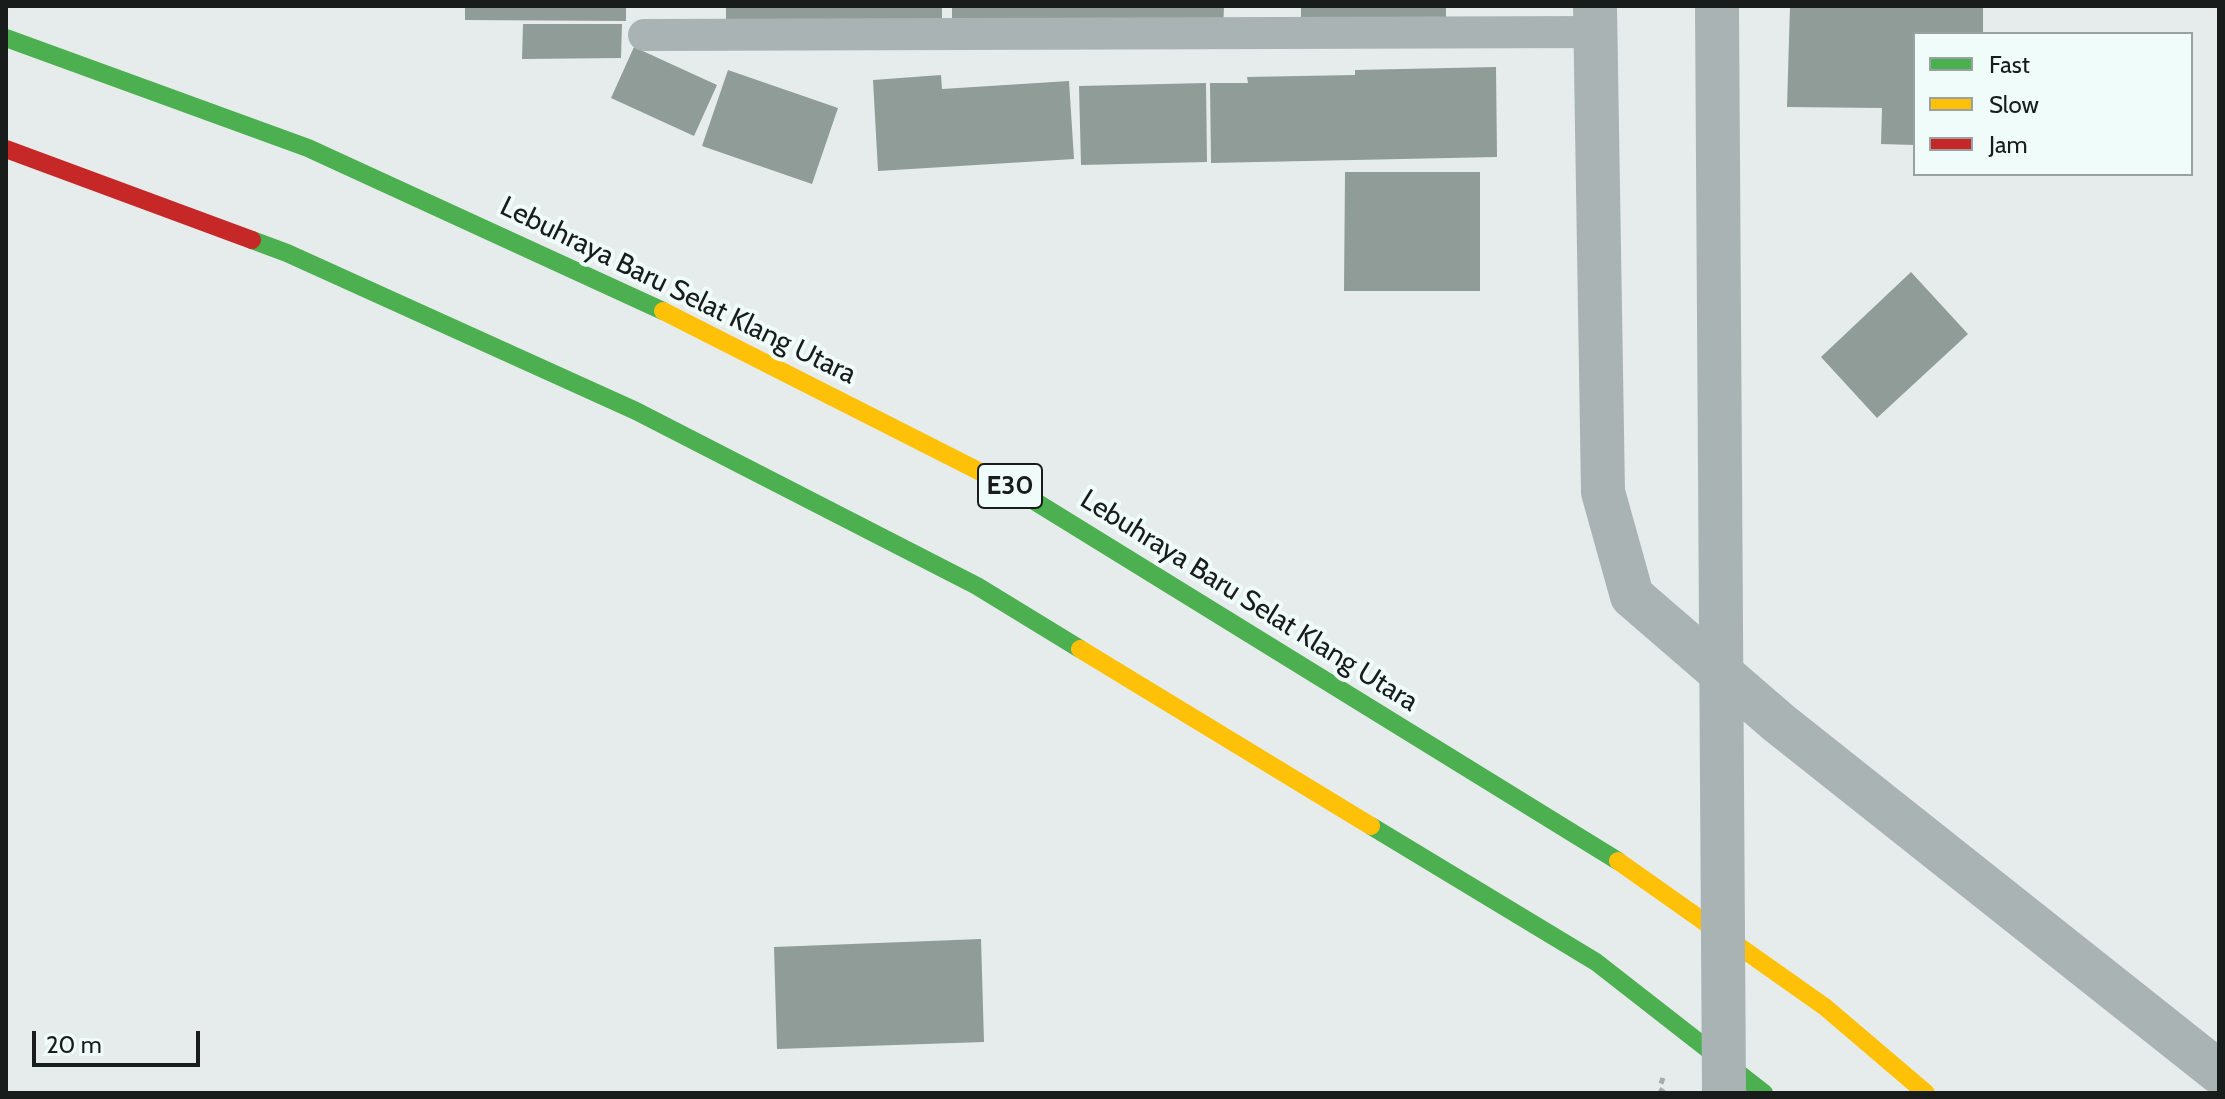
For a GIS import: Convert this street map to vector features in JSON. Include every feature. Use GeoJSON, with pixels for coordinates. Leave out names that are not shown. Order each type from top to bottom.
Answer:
{"type":"FeatureCollection","features":[{"type":"Feature","properties":{"kind":"highway","name":"Lebuhraya Baru Selat Klang Utara"},"geometry":{"type":"LineString","coordinates":[[6,38],[308,148],[663,311],[1008,485],[1627,867],[1825,1007],[1926,1093]]}},
{"type":"Feature","properties":{"kind":"highway"},"geometry":{"type":"LineString","coordinates":[[6,149],[287,253],[636,411],[977,586],[1596,962],[1764,1093]]}},
{"type":"Feature","properties":{"kind":"street"},"geometry":{"type":"LineString","coordinates":[[1717,6],[1724,1093]]}},
{"type":"Feature","properties":{"kind":"street"},"geometry":{"type":"LineString","coordinates":[[1595,19],[1603,492],[1632,596],[1779,723],[2219,1072]]}},
{"type":"Feature","properties":{"kind":"lane"},"geometry":{"type":"LineString","coordinates":[[644,35],[1595,19]]}},
{"type":"Feature","properties":{"kind":"building"},"geometry":{"type":"Polygon","coordinates":[[[465,6],[626,6],[626,21],[465,20],[465,6]]]}},
{"type":"Feature","properties":{"kind":"building"},"geometry":{"type":"Polygon","coordinates":[[[726,6],[942,6],[942,23],[726,20],[726,6]]]}},
{"type":"Feature","properties":{"kind":"building"},"geometry":{"type":"Polygon","coordinates":[[[952,6],[1224,6],[1223,34],[952,32],[952,6]]]}},
{"type":"Feature","properties":{"kind":"building"},"geometry":{"type":"Polygon","coordinates":[[[1301,6],[1446,6],[1446,35],[1301,35],[1301,6]]]}},
{"type":"Feature","properties":{"kind":"building"},"geometry":{"type":"Polygon","coordinates":[[[1790,6],[1983,6],[1983,32],[1913,32],[1913,145],[1881,144],[1882,108],[1787,107],[1790,6]]]}},
{"type":"Feature","properties":{"kind":"building"},"geometry":{"type":"Polygon","coordinates":[[[523,24],[622,24],[621,58],[522,59],[523,24]]]}},
{"type":"Feature","properties":{"kind":"building"},"geometry":{"type":"Polygon","coordinates":[[[634,47],[717,85],[694,136],[611,98],[634,47]]]}},
{"type":"Feature","properties":{"kind":"building"},"geometry":{"type":"Polygon","coordinates":[[[1496,67],[1497,157],[1211,163],[1210,83],[1248,83],[1247,77],[1355,75],[1355,70],[1496,67]]]}},
{"type":"Feature","properties":{"kind":"building"},"geometry":{"type":"Polygon","coordinates":[[[728,70],[838,108],[812,184],[702,146],[728,70]]]}},
{"type":"Feature","properties":{"kind":"building"},"geometry":{"type":"Polygon","coordinates":[[[941,75],[942,89],[1069,81],[1074,159],[878,171],[873,80],[941,75]]]}},
{"type":"Feature","properties":{"kind":"building"},"geometry":{"type":"Polygon","coordinates":[[[1206,83],[1207,162],[1081,165],[1079,86],[1206,83]]]}},
{"type":"Feature","properties":{"kind":"building"},"geometry":{"type":"Polygon","coordinates":[[[1345,172],[1480,172],[1480,291],[1344,291],[1345,172]]]}},
{"type":"Feature","properties":{"kind":"building"},"geometry":{"type":"Polygon","coordinates":[[[1911,272],[1968,334],[1877,418],[1821,357],[1911,272]]]}},
{"type":"Feature","properties":{"kind":"building"},"geometry":{"type":"Polygon","coordinates":[[[981,939],[984,1042],[777,1049],[774,947],[981,939]]]}},
{"type":"Feature","properties":{"kind":"traffic: fast"},"geometry":{"type":"LineString","coordinates":[[6,38],[308,148],[663,311]]}},
{"type":"Feature","properties":{"kind":"traffic: fast"},"geometry":{"type":"LineString","coordinates":[[252,240],[636,411],[977,586],[1080,649]]}},
{"type":"Feature","properties":{"kind":"traffic: fast"},"geometry":{"type":"LineString","coordinates":[[1018,491],[1618,861]]}},
{"type":"Feature","properties":{"kind":"traffic: fast"},"geometry":{"type":"LineString","coordinates":[[1371,826],[1596,962],[1764,1093]]}},
{"type":"Feature","properties":{"kind":"traffic: slow"},"geometry":{"type":"LineString","coordinates":[[663,311],[1018,491]]}},
{"type":"Feature","properties":{"kind":"traffic: slow"},"geometry":{"type":"LineString","coordinates":[[1080,649],[1371,826]]}},
{"type":"Feature","properties":{"kind":"traffic: slow"},"geometry":{"type":"LineString","coordinates":[[1618,861],[1825,1007],[1926,1093]]}},
{"type":"Feature","properties":{"kind":"traffic: jam"},"geometry":{"type":"LineString","coordinates":[[6,149],[252,240]]}}]}
